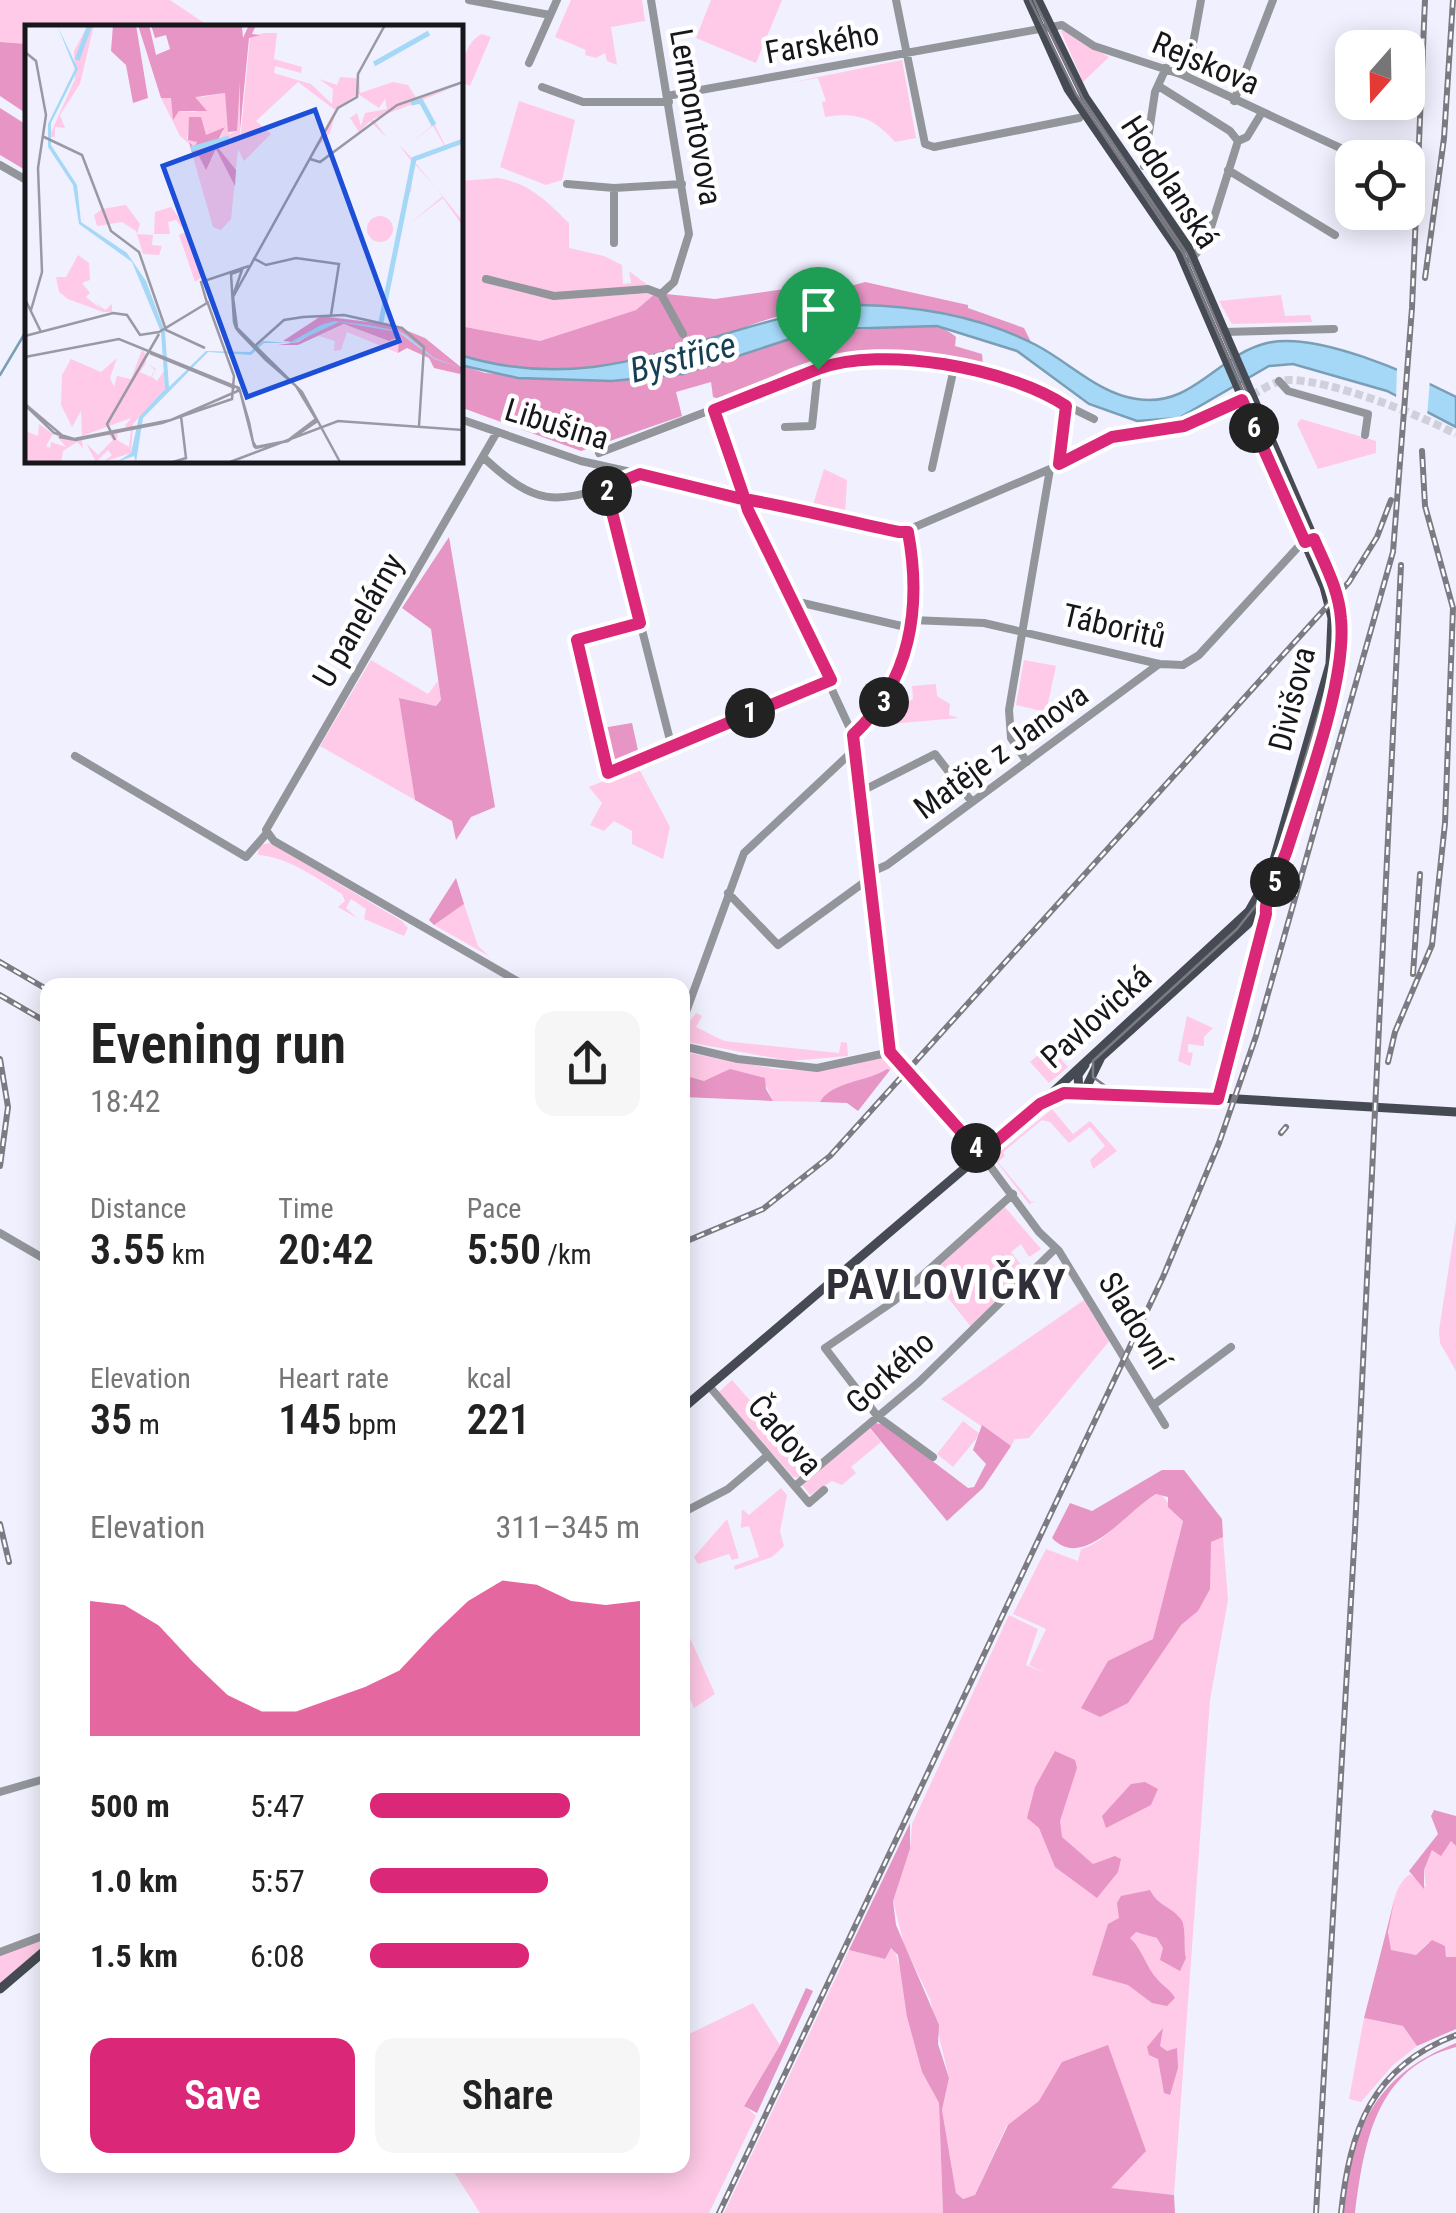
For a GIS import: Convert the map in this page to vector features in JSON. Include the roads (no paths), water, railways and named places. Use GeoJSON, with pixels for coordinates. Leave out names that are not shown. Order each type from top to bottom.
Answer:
{"type":"FeatureCollection","features":[{"type":"Feature","properties":{"kind":"main road"},"geometry":{"type":"LineString","coordinates":[[1028,0],[1044,27]]}},
{"type":"Feature","properties":{"kind":"main road"},"geometry":{"type":"LineString","coordinates":[[1038,0],[1068,89],[1188,260],[1220,334]]}},
{"type":"Feature","properties":{"kind":"main road","name":"Divišova"},"geometry":{"type":"LineString","coordinates":[[1220,334],[1339,605],[1341,652],[1288,846],[1260,902]]}},
{"type":"Feature","properties":{"kind":"main road","name":"Pavlovická"},"geometry":{"type":"LineString","coordinates":[[1100,1052],[1125,1037],[1260,902]]}},
{"type":"Feature","properties":{"kind":"main road","name":"Pavlovická"},"geometry":{"type":"LineString","coordinates":[[690,1401],[1100,1052],[1260,902]]}},
{"type":"Feature","properties":{"kind":"main road"},"geometry":{"type":"LineString","coordinates":[[1082,1090],[1078,1072],[1100,1052]]}},
{"type":"Feature","properties":{"kind":"main road"},"geometry":{"type":"LineString","coordinates":[[1040,1104],[1082,1090],[1456,1112]]}},
{"type":"Feature","properties":{"kind":"main road"},"geometry":{"type":"LineString","coordinates":[[0,1989],[40,1955]]}},
{"type":"Feature","properties":{"kind":"street"},"geometry":{"type":"LineString","coordinates":[[469,0],[550,16]]}},
{"type":"Feature","properties":{"kind":"street"},"geometry":{"type":"LineString","coordinates":[[529,63],[557,0]]}},
{"type":"Feature","properties":{"kind":"street","name":"Lermontovova"},"geometry":{"type":"LineString","coordinates":[[651,0],[689,238],[674,282],[661,294]]}},
{"type":"Feature","properties":{"kind":"street"},"geometry":{"type":"LineString","coordinates":[[896,0],[921,139],[932,147],[1079,118]]}},
{"type":"Feature","properties":{"kind":"street"},"geometry":{"type":"LineString","coordinates":[[1187,76],[1201,0]]}},
{"type":"Feature","properties":{"kind":"street"},"geometry":{"type":"LineString","coordinates":[[1234,101],[1273,0]]}},
{"type":"Feature","properties":{"kind":"street","name":"Rejskova"},"geometry":{"type":"LineString","coordinates":[[1044,27],[1066,26],[1094,46],[1187,76],[1335,146]]}},
{"type":"Feature","properties":{"kind":"street","name":"Farského"},"geometry":{"type":"LineString","coordinates":[[542,87],[582,102],[668,99],[1044,27]]}},
{"type":"Feature","properties":{"kind":"street"},"geometry":{"type":"LineString","coordinates":[[1144,166],[1155,92],[1166,68]]}},
{"type":"Feature","properties":{"kind":"street"},"geometry":{"type":"LineString","coordinates":[[1160,87],[1230,130],[1238,140]]}},
{"type":"Feature","properties":{"kind":"street"},"geometry":{"type":"LineString","coordinates":[[1238,140],[1247,137],[1261,114]]}},
{"type":"Feature","properties":{"kind":"street"},"geometry":{"type":"LineString","coordinates":[[1188,260],[1204,247],[1238,140]]}},
{"type":"Feature","properties":{"kind":"street"},"geometry":{"type":"LineString","coordinates":[[0,165],[25,179]]}},
{"type":"Feature","properties":{"kind":"street"},"geometry":{"type":"LineString","coordinates":[[1228,170],[1336,235]]}},
{"type":"Feature","properties":{"kind":"street"},"geometry":{"type":"LineString","coordinates":[[568,184],[614,188],[682,184]]}},
{"type":"Feature","properties":{"kind":"street"},"geometry":{"type":"LineString","coordinates":[[614,188],[614,243]]}},
{"type":"Feature","properties":{"kind":"street"},"geometry":{"type":"LineString","coordinates":[[486,279],[554,296],[648,289],[661,294],[682,334]]}},
{"type":"Feature","properties":{"kind":"street"},"geometry":{"type":"LineString","coordinates":[[1220,334],[1334,330]]}},
{"type":"Feature","properties":{"kind":"street"},"geometry":{"type":"LineString","coordinates":[[599,453],[818,369],[872,360],[996,376],[1094,419]]}},
{"type":"Feature","properties":{"kind":"street"},"geometry":{"type":"LineString","coordinates":[[932,468],[954,368]]}},
{"type":"Feature","properties":{"kind":"street"},"geometry":{"type":"LineString","coordinates":[[786,426],[812,426],[818,369]]}},
{"type":"Feature","properties":{"kind":"street"},"geometry":{"type":"LineString","coordinates":[[1279,381],[1288,391],[1368,414],[1365,434]]}},
{"type":"Feature","properties":{"kind":"street"},"geometry":{"type":"LineString","coordinates":[[853,735],[894,685],[911,624],[908,532],[1050,470],[1118,435],[1184,426],[1244,394]]}},
{"type":"Feature","properties":{"kind":"street"},"geometry":{"type":"LineString","coordinates":[[1059,464],[1066,406]]}},
{"type":"Feature","properties":{"kind":"street"},"geometry":{"type":"LineString","coordinates":[[690,1048],[738,1059],[817,1068],[890,1052],[853,735],[745,500],[714,410]]}},
{"type":"Feature","properties":{"kind":"street","name":"Libušina"},"geometry":{"type":"LineString","coordinates":[[462,420],[581,461],[745,500],[908,532]]}},
{"type":"Feature","properties":{"kind":"street","name":"U panelárny"},"geometry":{"type":"LineString","coordinates":[[267,834],[269,821],[497,432]]}},
{"type":"Feature","properties":{"kind":"street","name":"Libušina"},"geometry":{"type":"LineString","coordinates":[[483,457],[516,486],[536,496],[577,496],[640,474]]}},
{"type":"Feature","properties":{"kind":"street"},"geometry":{"type":"LineString","coordinates":[[1027,762],[1013,743],[1009,724],[1050,470]]}},
{"type":"Feature","properties":{"kind":"street"},"geometry":{"type":"LineString","coordinates":[[606,488],[671,744]]}},
{"type":"Feature","properties":{"kind":"street","name":"Táboritů"},"geometry":{"type":"LineString","coordinates":[[794,601],[911,624],[984,623],[1176,666],[1194,659],[1309,541]]}},
{"type":"Feature","properties":{"kind":"street"},"geometry":{"type":"LineString","coordinates":[[640,623],[577,640],[610,774],[671,744],[831,680]]}},
{"type":"Feature","properties":{"kind":"street","name":"Matěje z Janova"},"geometry":{"type":"LineString","coordinates":[[728,893],[778,945],[1159,664]]}},
{"type":"Feature","properties":{"kind":"street"},"geometry":{"type":"LineString","coordinates":[[690,1005],[740,860],[758,836],[855,749]]}},
{"type":"Feature","properties":{"kind":"street"},"geometry":{"type":"LineString","coordinates":[[860,792],[933,754],[939,756],[972,802]]}},
{"type":"Feature","properties":{"kind":"street"},"geometry":{"type":"LineString","coordinates":[[75,756],[246,856],[267,834],[512,978]]}},
{"type":"Feature","properties":{"kind":"street"},"geometry":{"type":"LineString","coordinates":[[1218,1099],[1266,914],[1260,902]]}},
{"type":"Feature","properties":{"kind":"street","name":"Sladovní"},"geometry":{"type":"LineString","coordinates":[[890,1052],[981,1154],[1056,1248],[1156,1403],[1166,1425]]}},
{"type":"Feature","properties":{"kind":"street"},"geometry":{"type":"LineString","coordinates":[[933,1458],[880,1415],[825,1348],[870,1320],[939,1264],[1012,1194]]}},
{"type":"Feature","properties":{"kind":"street"},"geometry":{"type":"LineString","coordinates":[[0,1234],[40,1257]]}},
{"type":"Feature","properties":{"kind":"street","name":"Gorkého"},"geometry":{"type":"LineString","coordinates":[[796,1486],[880,1415],[1056,1248]]}},
{"type":"Feature","properties":{"kind":"street"},"geometry":{"type":"LineString","coordinates":[[1156,1403],[1231,1346]]}},
{"type":"Feature","properties":{"kind":"street","name":"Čadova"},"geometry":{"type":"LineString","coordinates":[[709,1386],[809,1502],[824,1490]]}},
{"type":"Feature","properties":{"kind":"street"},"geometry":{"type":"LineString","coordinates":[[690,1509],[728,1490],[768,1455]]}},
{"type":"Feature","properties":{"kind":"street"},"geometry":{"type":"LineString","coordinates":[[0,1792],[40,1780]]}},
{"type":"Feature","properties":{"kind":"street"},"geometry":{"type":"LineString","coordinates":[[0,1952],[40,1937]]}},
{"type":"Feature","properties":{"kind":"water","name":"Bystřice"},"geometry":{"type":"Polygon","coordinates":[[[859,305],[927,310],[972,320],[1036,345],[1110,391],[1137,399],[1174,396],[1233,358],[1267,343],[1311,343],[1363,357],[1456,397],[1456,427],[1387,391],[1293,364],[1269,366],[1179,418],[1137,421],[1089,404],[1017,351],[937,326],[838,329],[802,335],[683,374],[612,381],[518,378],[462,365],[462,355],[515,367],[567,369],[616,363],[807,313],[859,305]]]}},
{"type":"Feature","properties":{"kind":"waterway"},"geometry":{"type":"LineString","coordinates":[[0,375],[25,333]]}},
{"type":"Feature","properties":{"kind":"tunnel"},"geometry":{"type":"LineString","coordinates":[[1252,395],[1279,382],[1307,382],[1374,399],[1456,434]]}},
{"type":"Feature","properties":{"kind":"tram line"},"geometry":{"type":"LineString","coordinates":[[1030,0],[1076,94],[1183,253],[1325,582],[1335,623],[1333,665],[1265,894],[1237,929],[1093,1061],[1093,1077],[1115,1093],[1201,1097],[1216,1090],[1222,1079],[1335,671],[1338,622],[1326,575],[1187,254],[1083,99],[1034,0]]}},
{"type":"Feature","properties":{"kind":"railway"},"geometry":{"type":"LineString","coordinates":[[719,2213],[1163,1277],[1219,1143],[1256,1036],[1393,552],[1412,308],[1425,0]]}},
{"type":"Feature","properties":{"kind":"railway"},"geometry":{"type":"LineString","coordinates":[[1425,278],[1444,138],[1453,0]]}},
{"type":"Feature","properties":{"kind":"railway"},"geometry":{"type":"LineString","coordinates":[[1388,1062],[1395,1032],[1432,945],[1445,823],[1453,608],[1425,506],[1422,451]]}},
{"type":"Feature","properties":{"kind":"railway"},"geometry":{"type":"LineString","coordinates":[[690,1240],[763,1209],[830,1156],[1349,582],[1377,537],[1391,500]]}},
{"type":"Feature","properties":{"kind":"railway"},"geometry":{"type":"LineString","coordinates":[[1316,2213],[1355,1530],[1401,565]]}},
{"type":"Feature","properties":{"kind":"railway"},"geometry":{"type":"LineString","coordinates":[[1413,974],[1420,874]]}},
{"type":"Feature","properties":{"kind":"railway"},"geometry":{"type":"LineString","coordinates":[[0,962],[40,985]]}},
{"type":"Feature","properties":{"kind":"railway"},"geometry":{"type":"LineString","coordinates":[[0,995],[40,1018]]}},
{"type":"Feature","properties":{"kind":"railway"},"geometry":{"type":"LineString","coordinates":[[0,1059],[8,1107],[0,1166]]}},
{"type":"Feature","properties":{"kind":"railway"},"geometry":{"type":"LineString","coordinates":[[1281,1133],[1286,1127]]}},
{"type":"Feature","properties":{"kind":"railway"},"geometry":{"type":"LineString","coordinates":[[0,1524],[9,1562]]}},
{"type":"Feature","properties":{"kind":"railway"},"geometry":{"type":"LineString","coordinates":[[1341,2213],[1351,2155],[1370,2105],[1403,2065],[1456,2035]]}},
{"type":"Feature","properties":{"kind":"district","name":"PAVLOVIČKY"},"geometry":{"type":"Point","coordinates":[947,1284]}}]}
